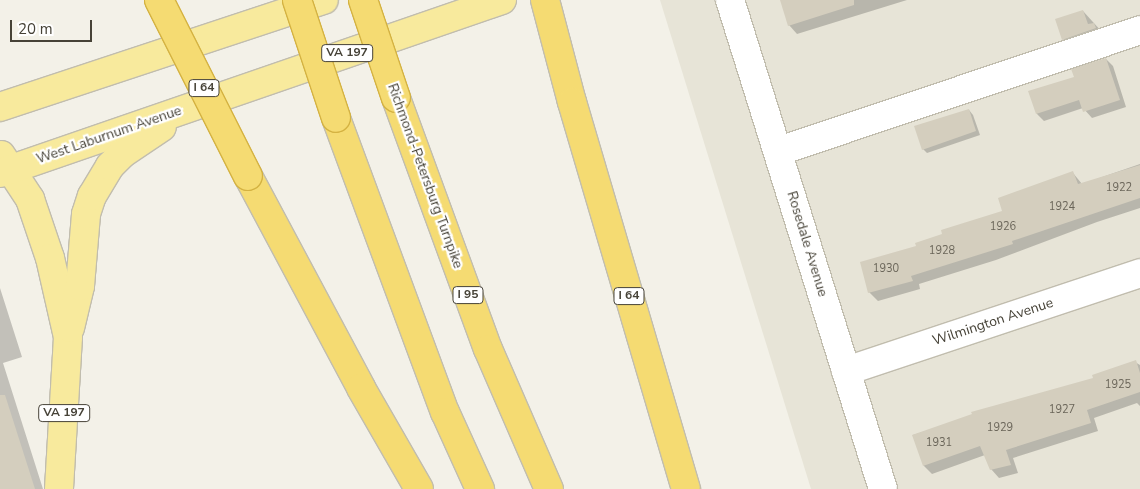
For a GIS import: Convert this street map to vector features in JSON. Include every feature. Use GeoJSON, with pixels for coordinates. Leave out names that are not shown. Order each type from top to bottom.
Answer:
{"type":"FeatureCollection","features":[{"type":"Feature","properties":{"kind":"highway","name":"I 64"},"geometry":{"type":"LineString","coordinates":[[159,0],[248,176],[361,388],[419,489]]}},
{"type":"Feature","properties":{"kind":"highway"},"geometry":{"type":"LineString","coordinates":[[297,0],[336,118],[445,412],[480,489]]}},
{"type":"Feature","properties":{"kind":"highway","name":"Richmond-Petersburg Turnpike"},"geometry":{"type":"LineString","coordinates":[[363,0],[396,98],[488,349],[549,489]]}},
{"type":"Feature","properties":{"kind":"highway","name":"I 64"},"geometry":{"type":"LineString","coordinates":[[545,0],[572,102],[686,489]]}},
{"type":"Feature","properties":{"kind":"main road"},"geometry":{"type":"LineString","coordinates":[[0,107],[324,0]]}},
{"type":"Feature","properties":{"kind":"main road","name":"West Laburnum Avenue"},"geometry":{"type":"LineString","coordinates":[[4,166],[192,107],[502,0]]}},
{"type":"Feature","properties":{"kind":"main road","name":"VA 197"},"geometry":{"type":"LineString","coordinates":[[59,489],[68,337],[80,286],[86,214],[92,196],[110,166],[122,154],[192,107]]}},
{"type":"Feature","properties":{"kind":"main road"},"geometry":{"type":"LineString","coordinates":[[4,166],[30,199],[52,265],[68,337]]}},
{"type":"Feature","properties":{"kind":"street","name":"Rosedale Avenue"},"geometry":{"type":"LineString","coordinates":[[730,0],[779,151],[883,489]]}},
{"type":"Feature","properties":{"kind":"street"},"geometry":{"type":"LineString","coordinates":[[779,151],[1140,30]]}},
{"type":"Feature","properties":{"kind":"street","name":"Wilmington Avenue"},"geometry":{"type":"LineString","coordinates":[[846,371],[1140,274]]}},
{"type":"Feature","properties":{"kind":"shaded area"},"geometry":{"type":"Polygon","coordinates":[[[660,0],[1140,0],[1140,489],[811,489],[660,0]]]}},
{"type":"Feature","properties":{"kind":"building"},"geometry":{"type":"Polygon","coordinates":[[[780,0],[854,0],[854,5],[788,26],[780,0]]]}},
{"type":"Feature","properties":{"kind":"building"},"geometry":{"type":"Polygon","coordinates":[[[1083,10],[1088,24],[1094,23],[1096,28],[1062,40],[1055,19],[1083,10]]]}},
{"type":"Feature","properties":{"kind":"building"},"geometry":{"type":"Polygon","coordinates":[[[1106,58],[1120,100],[1083,112],[1079,100],[1036,114],[1028,91],[1074,77],[1071,69],[1106,58]]]}},
{"type":"Feature","properties":{"kind":"building"},"geometry":{"type":"Polygon","coordinates":[[[969,109],[976,131],[922,150],[914,126],[969,109]]]}},
{"type":"Feature","properties":{"kind":"building"},"geometry":{"type":"Polygon","coordinates":[[[1140,165],[1140,198],[1012,241],[1013,244],[911,276],[913,281],[868,293],[860,262],[916,246],[915,243],[942,234],[941,230],[1002,211],[998,198],[1073,171],[1078,184],[1140,165]]]}},
{"type":"Feature","properties":{"kind":"building"},"geometry":{"type":"Polygon","coordinates":[[[1136,360],[1140,373],[1140,392],[1087,410],[1091,423],[1006,450],[1011,465],[990,470],[980,446],[923,466],[912,435],[972,414],[971,412],[1093,378],[1092,375],[1136,360]]]}},
{"type":"Feature","properties":{"kind":"building"},"geometry":{"type":"Polygon","coordinates":[[[0,395],[5,395],[35,489],[0,489],[0,395]]]}}]}
